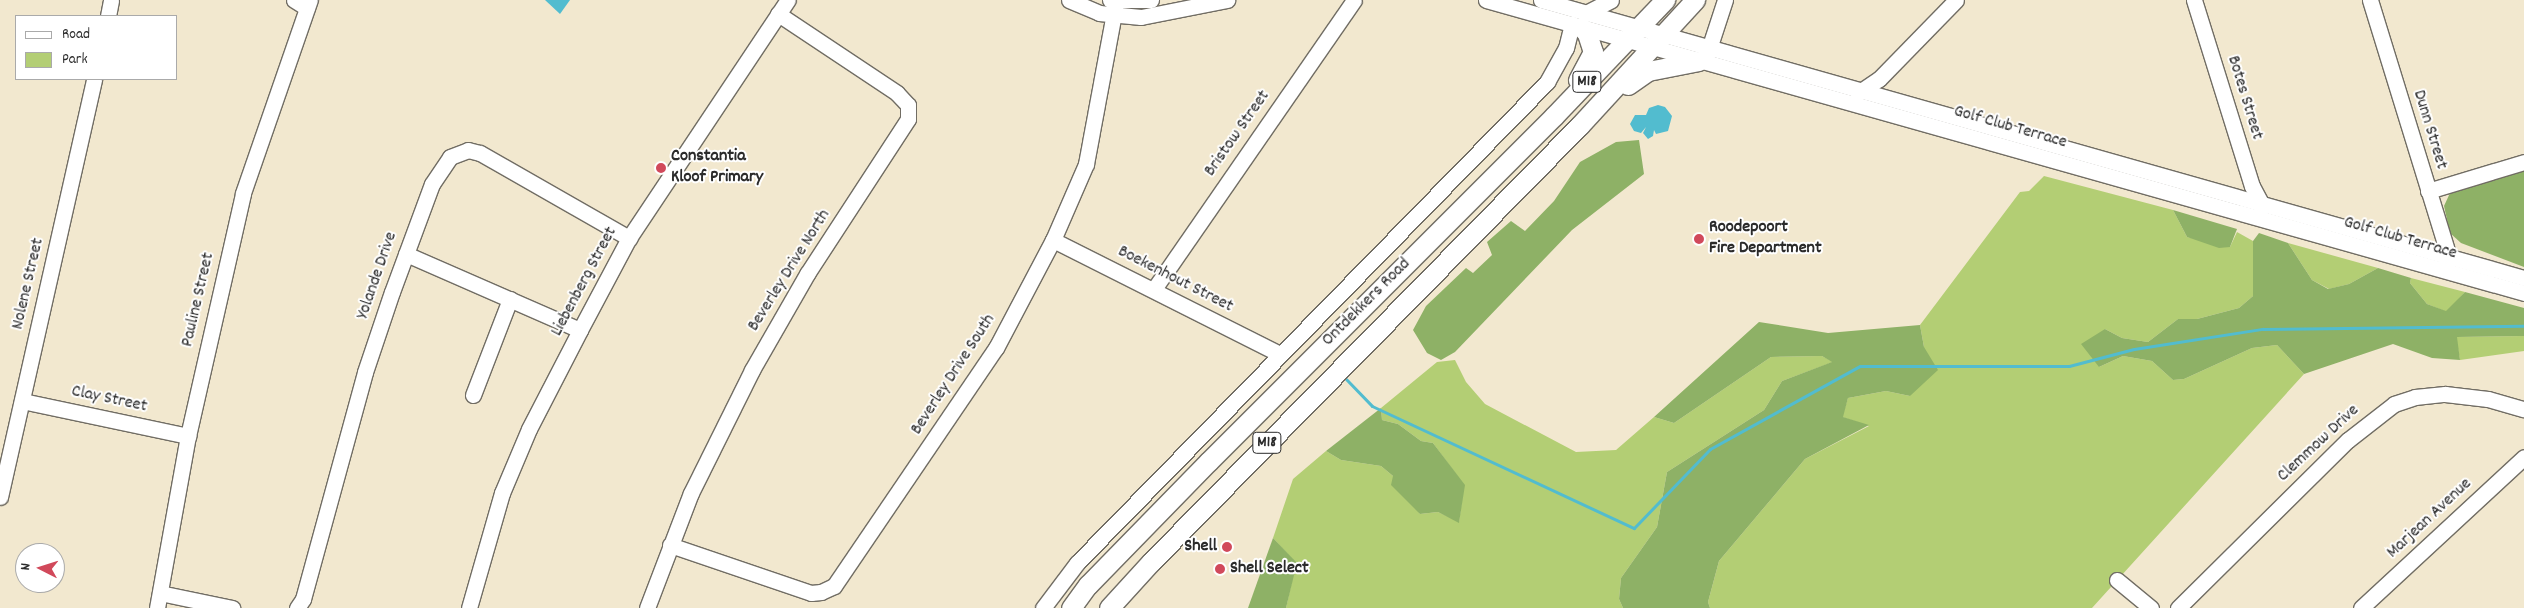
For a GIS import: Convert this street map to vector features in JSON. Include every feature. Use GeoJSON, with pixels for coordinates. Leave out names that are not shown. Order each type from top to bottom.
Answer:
{"type":"FeatureCollection","features":[{"type":"Feature","properties":{"kind":"main road","name":"Ontdekkers Road"},"geometry":{"type":"LineString","coordinates":[[1071,608],[1088,586],[1210,461],[1554,116],[1665,0]]}},
{"type":"Feature","properties":{"kind":"main road","name":"Ontdekkers Road"},"geometry":{"type":"LineString","coordinates":[[1109,608],[1151,562],[1580,125],[1654,42],[1695,0]]}},
{"type":"Feature","properties":{"kind":"main road"},"geometry":{"type":"LineString","coordinates":[[1554,116],[1592,57],[1593,46],[1580,21]]}},
{"type":"Feature","properties":{"kind":"main road"},"geometry":{"type":"LineString","coordinates":[[1580,125],[1648,71],[1704,57]]}},
{"type":"Feature","properties":{"kind":"street"},"geometry":{"type":"LineString","coordinates":[[108,15],[111,0]]}},
{"type":"Feature","properties":{"kind":"street","name":"Liebenberg Street"},"geometry":{"type":"LineString","coordinates":[[470,608],[502,493],[529,429],[580,330],[629,238],[788,0]]}},
{"type":"Feature","properties":{"kind":"street"},"geometry":{"type":"LineString","coordinates":[[1069,0],[1087,10],[1151,0]]}},
{"type":"Feature","properties":{"kind":"street"},"geometry":{"type":"LineString","coordinates":[[1113,6],[1162,14],[1227,0]]}},
{"type":"Feature","properties":{"kind":"street","name":"Bristow Street"},"geometry":{"type":"LineString","coordinates":[[1154,289],[1354,0]]}},
{"type":"Feature","properties":{"kind":"street","name":"Golf Club Terrace"},"geometry":{"type":"LineString","coordinates":[[1486,0],[1580,21],[1704,57],[1865,95],[2260,212],[2446,264],[2524,293]]}},
{"type":"Feature","properties":{"kind":"street","name":"Golf Club Terrace"},"geometry":{"type":"LineString","coordinates":[[1541,0],[1580,21]]}},
{"type":"Feature","properties":{"kind":"street"},"geometry":{"type":"LineString","coordinates":[[1580,21],[1611,0]]}},
{"type":"Feature","properties":{"kind":"street"},"geometry":{"type":"LineString","coordinates":[[1704,57],[1725,0]]}},
{"type":"Feature","properties":{"kind":"street"},"geometry":{"type":"LineString","coordinates":[[1865,95],[1956,0]]}},
{"type":"Feature","properties":{"kind":"street","name":"Botes Street"},"geometry":{"type":"LineString","coordinates":[[2194,0],[2260,212]]}},
{"type":"Feature","properties":{"kind":"street","name":"Dunn Street"},"geometry":{"type":"LineString","coordinates":[[2370,0],[2428,191],[2446,264]]}},
{"type":"Feature","properties":{"kind":"street","name":"Pauline Street"},"geometry":{"type":"LineString","coordinates":[[157,608],[188,436],[243,193],[304,3]]}},
{"type":"Feature","properties":{"kind":"street","name":"Beverley Drive South"},"geometry":{"type":"LineString","coordinates":[[670,545],[811,593],[821,592],[834,586],[996,348],[1053,240],[1086,164],[1113,6]]}},
{"type":"Feature","properties":{"kind":"street","name":"Beverley Drive North"},"geometry":{"type":"LineString","coordinates":[[647,608],[691,493],[752,370],[807,274],[902,133],[908,119],[908,105],[898,93],[778,14]]}},
{"type":"Feature","properties":{"kind":"street","name":"Ontdekkers Road"},"geometry":{"type":"LineString","coordinates":[[1043,608],[1077,563],[1547,82],[1580,21]]}},
{"type":"Feature","properties":{"kind":"street","name":"Nolene Street"},"geometry":{"type":"LineString","coordinates":[[0,497],[94,80]]}},
{"type":"Feature","properties":{"kind":"street","name":"Yolande Drive"},"geometry":{"type":"LineString","coordinates":[[297,608],[303,599],[365,372],[406,254],[441,169],[450,157],[468,150],[480,153],[629,238]]}},
{"type":"Feature","properties":{"kind":"street"},"geometry":{"type":"LineString","coordinates":[[2428,191],[2524,162]]}},
{"type":"Feature","properties":{"kind":"street","name":"Boekenhout Street"},"geometry":{"type":"LineString","coordinates":[[1053,240],[1154,289],[1280,354]]}},
{"type":"Feature","properties":{"kind":"street"},"geometry":{"type":"LineString","coordinates":[[406,254],[580,330]]}},
{"type":"Feature","properties":{"kind":"street","name":"Golf Club Terrace"},"geometry":{"type":"LineString","coordinates":[[2446,264],[2524,278]]}},
{"type":"Feature","properties":{"kind":"street"},"geometry":{"type":"LineString","coordinates":[[472,395],[510,299]]}},
{"type":"Feature","properties":{"kind":"street","name":"Clemmow Drive"},"geometry":{"type":"LineString","coordinates":[[2178,608],[2348,440],[2394,404],[2415,397],[2445,394],[2488,399],[2524,409]]}},
{"type":"Feature","properties":{"kind":"street","name":"Clay Street"},"geometry":{"type":"LineString","coordinates":[[22,401],[188,436]]}},
{"type":"Feature","properties":{"kind":"street","name":"Marjean Avenue"},"geometry":{"type":"LineString","coordinates":[[2361,608],[2524,456]]}},
{"type":"Feature","properties":{"kind":"street"},"geometry":{"type":"LineString","coordinates":[[2117,580],[2151,608]]}},
{"type":"Feature","properties":{"kind":"street"},"geometry":{"type":"LineString","coordinates":[[160,593],[232,608]]}},
{"type":"Feature","properties":{"kind":"green space"},"geometry":{"type":"Polygon","coordinates":[[[1639,140],[1644,174],[1572,230],[1455,352],[1441,360],[1427,353],[1413,330],[1426,306],[1466,268],[1473,273],[1492,255],[1487,242],[1511,221],[1525,231],[1554,201],[1580,162],[1616,142],[1639,140]]]}},
{"type":"Feature","properties":{"kind":"green space"},"geometry":{"type":"Polygon","coordinates":[[[2524,169],[2524,267],[2461,243],[2450,233],[2444,206],[2450,193],[2524,169]]]}},
{"type":"Feature","properties":{"kind":"green space"},"geometry":{"type":"Polygon","coordinates":[[[2044,176],[2173,210],[2187,237],[2230,247],[2237,232],[2253,241],[2253,296],[2239,308],[2197,319],[2178,319],[2148,342],[2122,338],[2105,329],[2099,367],[2123,356],[2152,361],[2173,380],[2184,379],[2252,348],[2277,345],[2304,374],[2092,608],[1710,608],[1708,602],[1719,561],[1805,459],[1869,426],[1842,417],[1848,398],[1886,391],[1910,396],[1924,347],[1920,325],[2020,192],[2029,191],[2044,176]]]}},
{"type":"Feature","properties":{"kind":"green space"},"geometry":{"type":"Polygon","coordinates":[[[2173,210],[2237,229],[2230,247],[2219,248],[2187,237],[2173,210]]]}},
{"type":"Feature","properties":{"kind":"green space"},"geometry":{"type":"Polygon","coordinates":[[[2259,233],[2288,243],[2312,280],[2328,289],[2349,284],[2378,268],[2411,278],[2410,283],[2427,304],[2446,311],[2465,292],[2524,308],[2524,336],[2457,337],[2460,360],[2432,358],[2393,344],[2304,374],[2277,345],[2252,348],[2184,379],[2173,380],[2152,361],[2123,356],[2099,367],[2081,344],[2105,329],[2122,338],[2148,342],[2178,319],[2197,319],[2239,308],[2253,296],[2253,241],[2259,233]]]}},
{"type":"Feature","properties":{"kind":"green space"},"geometry":{"type":"Polygon","coordinates":[[[2288,243],[2378,268],[2349,284],[2329,289],[2312,280],[2288,243]]]}},
{"type":"Feature","properties":{"kind":"green space"},"geometry":{"type":"Polygon","coordinates":[[[2411,278],[2465,292],[2447,312],[2427,304],[2410,283],[2411,278]]]}},
{"type":"Feature","properties":{"kind":"green space"},"geometry":{"type":"Polygon","coordinates":[[[1759,322],[1828,333],[1920,325],[1924,347],[1938,370],[1910,396],[1886,391],[1848,398],[1843,417],[1869,425],[1805,459],[1719,561],[1708,602],[1710,608],[1623,608],[1619,599],[1621,578],[1657,527],[1667,472],[1764,410],[1782,381],[1832,362],[1822,356],[1771,357],[1674,423],[1654,417],[1759,322]]]}},
{"type":"Feature","properties":{"kind":"green space"},"geometry":{"type":"Polygon","coordinates":[[[2524,336],[2524,351],[2460,360],[2456,337],[2524,336]]]}},
{"type":"Feature","properties":{"kind":"green space"},"geometry":{"type":"Polygon","coordinates":[[[1822,356],[1833,362],[1782,381],[1764,410],[1667,472],[1657,527],[1621,578],[1619,599],[1623,608],[1286,608],[1296,563],[1273,538],[1293,479],[1326,451],[1341,460],[1381,466],[1393,476],[1420,514],[1438,512],[1459,522],[1464,485],[1433,443],[1421,441],[1398,424],[1382,420],[1381,408],[1437,362],[1455,360],[1466,382],[1485,404],[1576,452],[1616,450],[1654,417],[1674,423],[1771,357],[1822,356]]]}},
{"type":"Feature","properties":{"kind":"green space"},"geometry":{"type":"Polygon","coordinates":[[[1381,408],[1382,420],[1398,424],[1421,441],[1433,443],[1465,485],[1459,523],[1438,512],[1420,514],[1391,485],[1393,476],[1381,466],[1341,460],[1326,451],[1381,408]]]}},
{"type":"Feature","properties":{"kind":"green space"},"geometry":{"type":"Polygon","coordinates":[[[1273,538],[1297,563],[1286,608],[1248,608],[1273,538]]]}},
{"type":"Feature","properties":{"kind":"water"},"geometry":{"type":"Polygon","coordinates":[[[545,0],[570,0],[560,14],[545,0]]]}},
{"type":"Feature","properties":{"kind":"water"},"geometry":{"type":"Polygon","coordinates":[[[1658,105],[1665,107],[1672,116],[1668,131],[1656,134],[1654,130],[1653,136],[1648,139],[1643,133],[1646,127],[1641,133],[1634,131],[1630,124],[1635,115],[1646,115],[1649,108],[1658,105]]]}},
{"type":"Feature","properties":{"kind":"waterway"},"geometry":{"type":"LineString","coordinates":[[1346,379],[1372,406],[1634,528],[1710,449],[1860,366],[2069,366],[2134,349],[2262,329],[2524,326]]}},
{"type":"Feature","properties":{"kind":"place","name":"Constantia Kloof Primary"},"geometry":{"type":"Point","coordinates":[661,168]}},
{"type":"Feature","properties":{"kind":"place","name":"Roodepoort Fire Department"},"geometry":{"type":"Point","coordinates":[1699,239]}},
{"type":"Feature","properties":{"kind":"place","name":"Shell"},"geometry":{"type":"Point","coordinates":[1227,547]}},
{"type":"Feature","properties":{"kind":"place","name":"Shell Select"},"geometry":{"type":"Point","coordinates":[1220,569]}}]}
